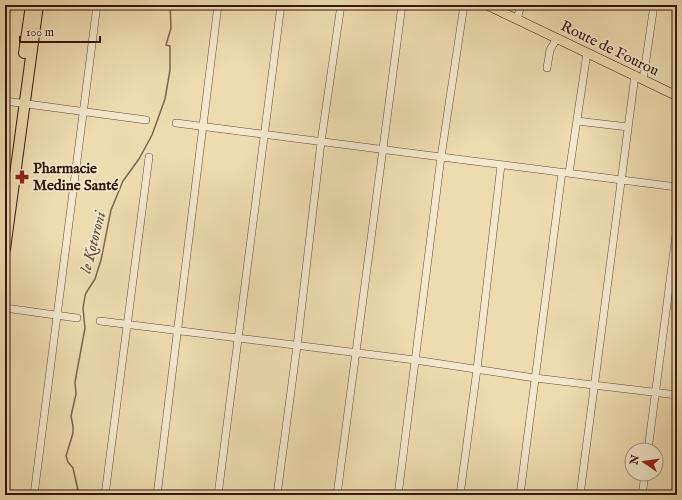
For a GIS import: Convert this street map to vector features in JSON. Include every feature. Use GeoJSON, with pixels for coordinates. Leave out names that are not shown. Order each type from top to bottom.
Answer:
{"type":"FeatureCollection","features":[{"type":"Feature","properties":{"kind":"highway"},"geometry":{"type":"LineString","coordinates":[[5,250],[31,5]]}},
{"type":"Feature","properties":{"kind":"highway"},"geometry":{"type":"LineString","coordinates":[[5,196],[38,5]]}},
{"type":"Feature","properties":{"kind":"main road","name":"Route de Fourou"},"geometry":{"type":"LineString","coordinates":[[487,5],[677,96]]}},
{"type":"Feature","properties":{"kind":"street"},"geometry":{"type":"LineString","coordinates":[[34,495],[97,5]]}},
{"type":"Feature","properties":{"kind":"street"},"geometry":{"type":"LineString","coordinates":[[157,495],[218,5]]}},
{"type":"Feature","properties":{"kind":"street"},"geometry":{"type":"LineString","coordinates":[[218,495],[281,5]]}},
{"type":"Feature","properties":{"kind":"street"},"geometry":{"type":"LineString","coordinates":[[277,495],[297,346],[321,142],[340,5]]}},
{"type":"Feature","properties":{"kind":"street"},"geometry":{"type":"LineString","coordinates":[[338,495],[402,5]]}},
{"type":"Feature","properties":{"kind":"street"},"geometry":{"type":"LineString","coordinates":[[398,495],[441,157],[464,5]]}},
{"type":"Feature","properties":{"kind":"street"},"geometry":{"type":"LineString","coordinates":[[517,19],[521,5]]}},
{"type":"Feature","properties":{"kind":"street"},"geometry":{"type":"LineString","coordinates":[[580,495],[628,127],[654,5]]}},
{"type":"Feature","properties":{"kind":"street"},"geometry":{"type":"LineString","coordinates":[[547,68],[550,50],[557,38]]}},
{"type":"Feature","properties":{"kind":"street"},"geometry":{"type":"LineString","coordinates":[[520,495],[535,378],[565,173],[577,121],[587,53]]}},
{"type":"Feature","properties":{"kind":"street"},"geometry":{"type":"LineString","coordinates":[[5,101],[146,120]]}},
{"type":"Feature","properties":{"kind":"street"},"geometry":{"type":"LineString","coordinates":[[577,121],[628,127]]}},
{"type":"Feature","properties":{"kind":"street"},"geometry":{"type":"LineString","coordinates":[[176,123],[677,187]]}},
{"type":"Feature","properties":{"kind":"street"},"geometry":{"type":"LineString","coordinates":[[105,495],[149,157]]}},
{"type":"Feature","properties":{"kind":"street"},"geometry":{"type":"LineString","coordinates":[[460,495],[477,369],[501,164]]}},
{"type":"Feature","properties":{"kind":"street"},"geometry":{"type":"LineString","coordinates":[[649,442],[677,227]]}},
{"type":"Feature","properties":{"kind":"street"},"geometry":{"type":"LineString","coordinates":[[5,308],[77,318]]}},
{"type":"Feature","properties":{"kind":"street"},"geometry":{"type":"LineString","coordinates":[[100,321],[415,360],[535,378],[677,396]]}},
{"type":"Feature","properties":{"kind":"street"},"geometry":{"type":"LineString","coordinates":[[642,495],[644,482]]}},
{"type":"Feature","properties":{"kind":"waterway","name":"le Kotoroni"},"geometry":{"type":"LineString","coordinates":[[79,495],[73,468],[68,462],[66,456],[73,433],[71,416],[76,394],[75,382],[85,328],[83,308],[85,296],[95,279],[101,260],[111,210],[123,181],[139,159],[152,135],[165,99],[170,70],[170,46],[166,45],[171,28],[170,5]]}},
{"type":"Feature","properties":{"kind":"place","name":"Pharmacie Medine Santé"},"geometry":{"type":"Point","coordinates":[22,177]}}]}
